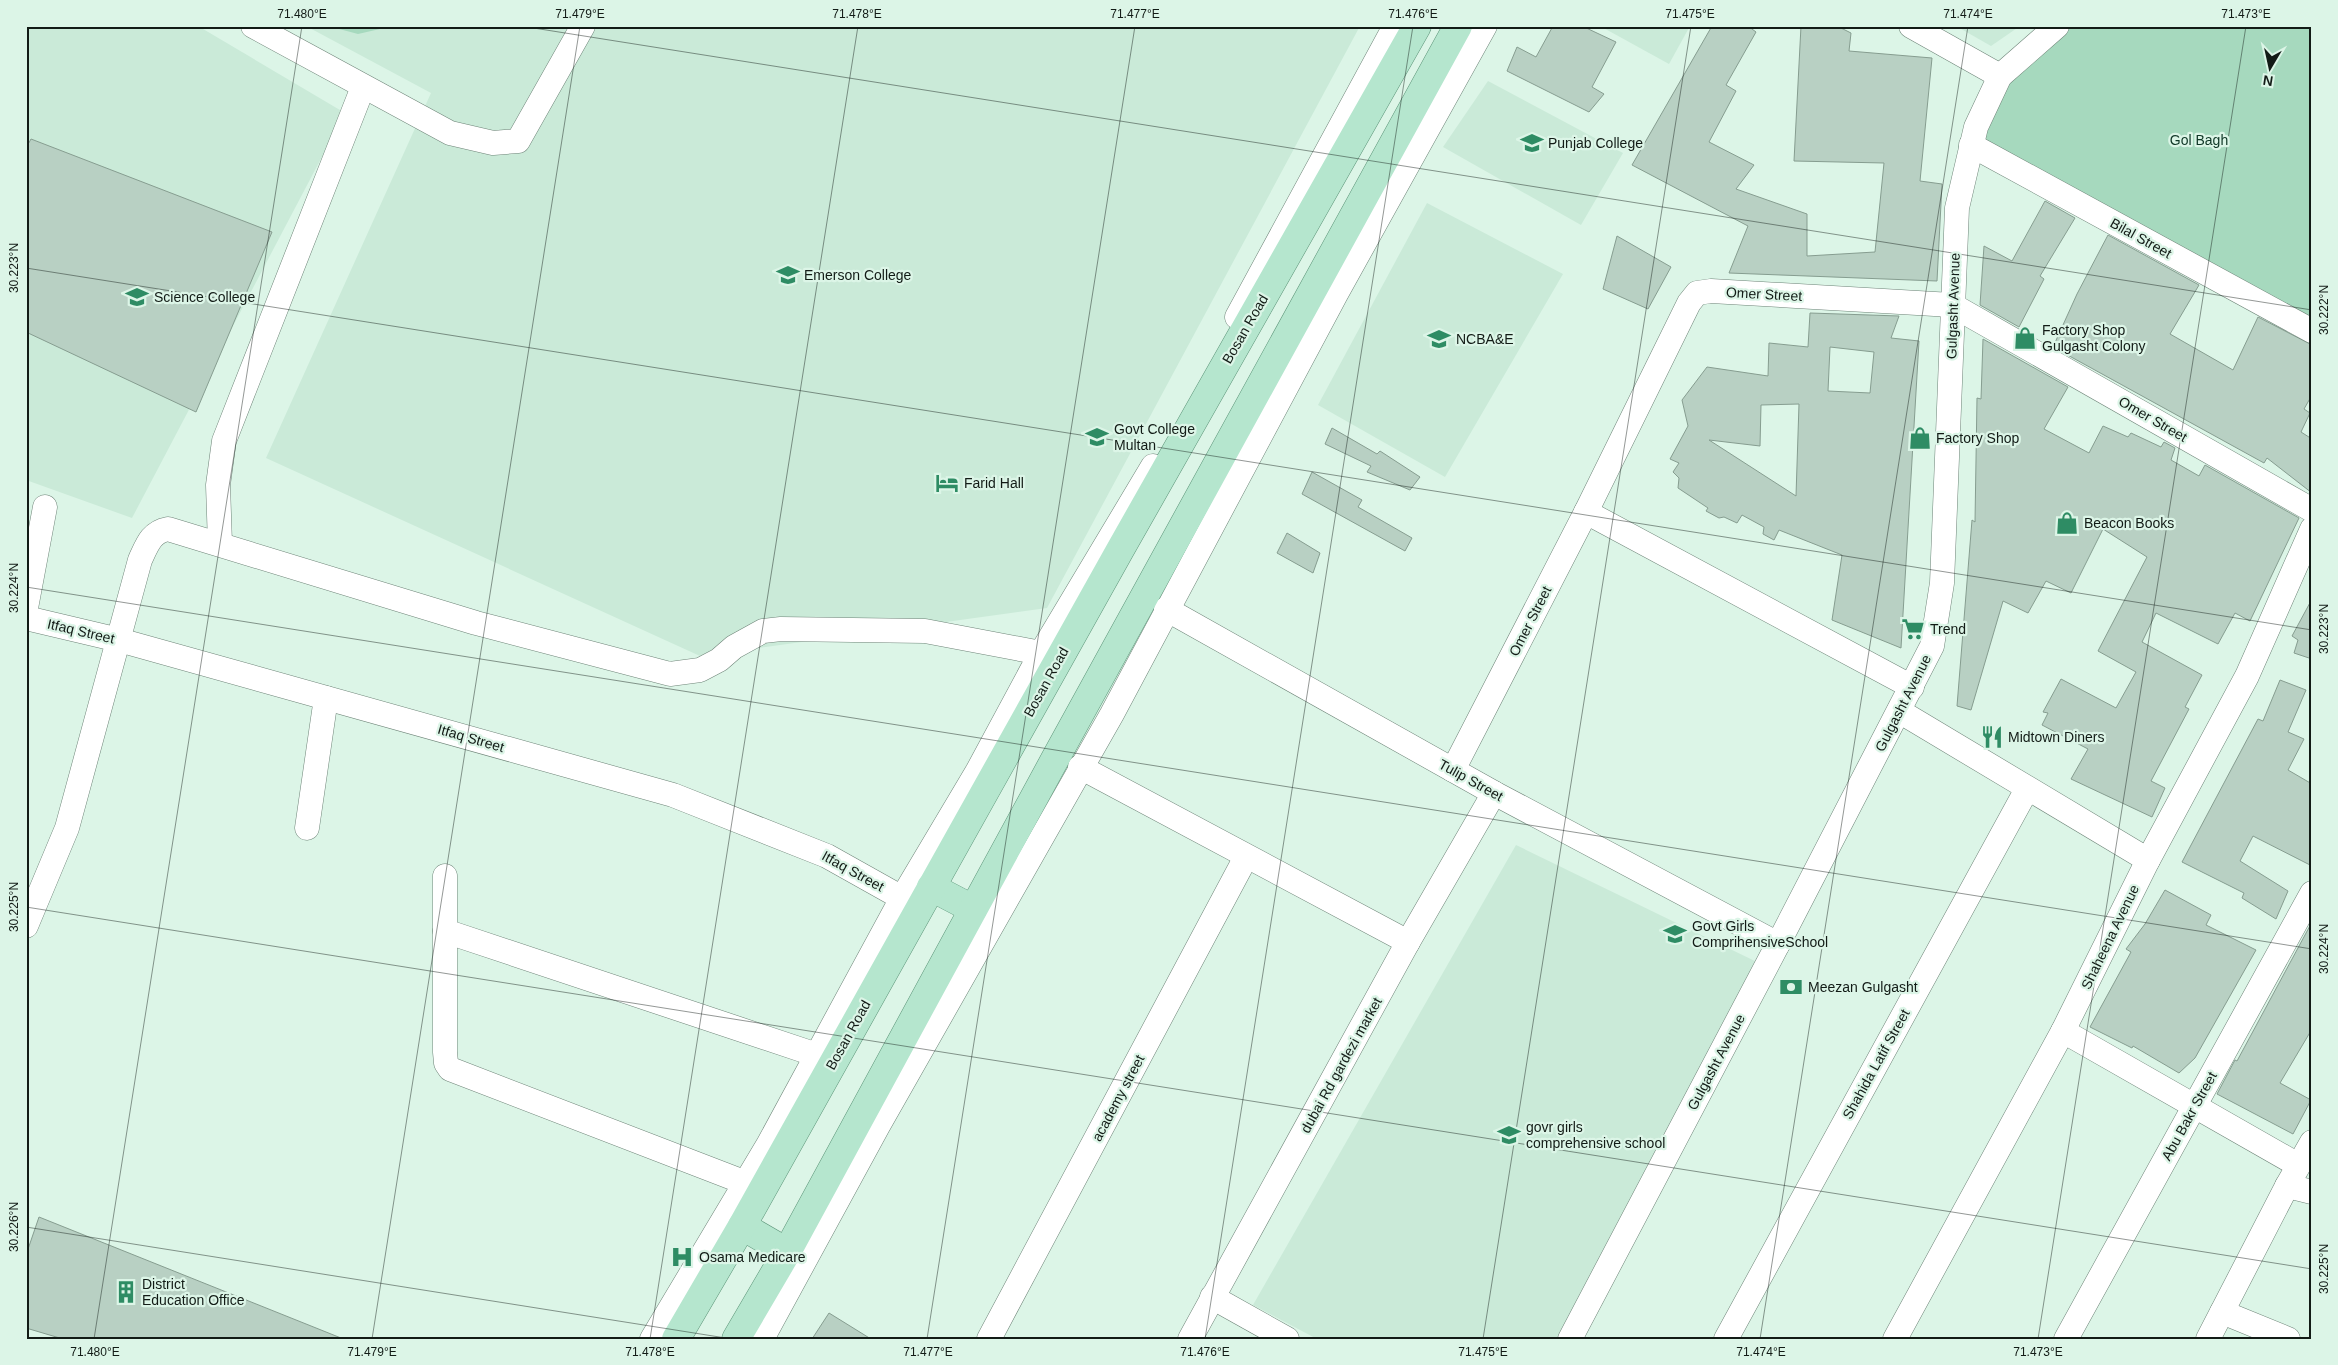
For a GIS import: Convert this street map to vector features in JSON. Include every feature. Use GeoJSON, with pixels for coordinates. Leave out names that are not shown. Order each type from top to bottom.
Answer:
{"type":"FeatureCollection","features":[{"type":"Feature","properties":{"kind":"main road","name":"Bosan Road"},"geometry":{"type":"LineString","coordinates":[[676,1339],[742,1226],[1417,26]]}},
{"type":"Feature","properties":{"kind":"main road"},"geometry":{"type":"LineString","coordinates":[[736,1339],[787,1252],[973,909],[1458,26]]}},
{"type":"Feature","properties":{"kind":"main road"},"geometry":{"type":"LineString","coordinates":[[931,887],[973,909]]}},
{"type":"Feature","properties":{"kind":"main road"},"geometry":{"type":"LineString","coordinates":[[742,1226],[787,1252]]}},
{"type":"Feature","properties":{"kind":"street"},"geometry":{"type":"LineString","coordinates":[[253,26],[450,133],[493,143],[518,141],[583,26]]}},
{"type":"Feature","properties":{"kind":"street"},"geometry":{"type":"LineString","coordinates":[[652,1339],[746,1183],[902,898],[977,772],[1042,653],[1200,386],[1395,26]]}},
{"type":"Feature","properties":{"kind":"street"},"geometry":{"type":"LineString","coordinates":[[762,1339],[878,1126],[1080,767],[1112,714],[1166,609],[1336,294],[1485,26]]}},
{"type":"Feature","properties":{"kind":"street"},"geometry":{"type":"LineString","coordinates":[[1911,26],[2000,76]]}},
{"type":"Feature","properties":{"kind":"street","name":"Gulgasht Avenue"},"geometry":{"type":"LineString","coordinates":[[1570,1339],[1900,712],[1932,646],[1942,583],[1957,208],[1976,127],[2000,76],[2057,26]]}},
{"type":"Feature","properties":{"kind":"street"},"geometry":{"type":"LineString","coordinates":[[220,544],[218,485],[224,441],[363,87]]}},
{"type":"Feature","properties":{"kind":"street","name":"Bilal Street"},"geometry":{"type":"LineString","coordinates":[[1971,145],[2312,331]]}},
{"type":"Feature","properties":{"kind":"street","name":"Omer Street"},"geometry":{"type":"LineString","coordinates":[[1454,770],[1697,292],[1711,291],[1952,305],[2312,510]]}},
{"type":"Feature","properties":{"kind":"street"},"geometry":{"type":"LineString","coordinates":[[26,608],[45,507]]}},
{"type":"Feature","properties":{"kind":"street"},"geometry":{"type":"LineString","coordinates":[[1586,512],[1912,686]]}},
{"type":"Feature","properties":{"kind":"street"},"geometry":{"type":"LineString","coordinates":[[26,926],[37,879],[67,828],[120,640],[140,560],[152,536],[160,530],[168,529],[220,544],[476,623],[670,674],[700,670],[719,660],[734,647],[763,632],[781,629],[925,631],[1042,653]]}},
{"type":"Feature","properties":{"kind":"street","name":"Shaheena Avenue"},"geometry":{"type":"LineString","coordinates":[[1896,1339],[2063,1032],[2148,860],[2247,676],[2312,530]]}},
{"type":"Feature","properties":{"kind":"street","name":"Tulip Street"},"geometry":{"type":"LineString","coordinates":[[1166,609],[1494,793],[1778,944]]}},
{"type":"Feature","properties":{"kind":"street","name":"Itfaq Street"},"geometry":{"type":"LineString","coordinates":[[26,618],[120,640],[673,795],[827,856],[902,898]]}},
{"type":"Feature","properties":{"kind":"street"},"geometry":{"type":"LineString","coordinates":[[307,828],[326,698]]}},
{"type":"Feature","properties":{"kind":"street"},"geometry":{"type":"LineString","coordinates":[[1900,712],[2148,860]]}},
{"type":"Feature","properties":{"kind":"street"},"geometry":{"type":"LineString","coordinates":[[1080,767],[1408,942]]}},
{"type":"Feature","properties":{"kind":"street","name":"Shahida Latif Street"},"geometry":{"type":"LineString","coordinates":[[1726,1339],[2027,789]]}},
{"type":"Feature","properties":{"kind":"street","name":"dubai Rd gardezi market"},"geometry":{"type":"LineString","coordinates":[[1190,1339],[1408,942],[1494,793]]}},
{"type":"Feature","properties":{"kind":"street","name":"academy street"},"geometry":{"type":"LineString","coordinates":[[989,1339],[1246,857]]}},
{"type":"Feature","properties":{"kind":"street"},"geometry":{"type":"LineString","coordinates":[[445,876],[445,1052],[446,1063],[450,1069],[746,1183]]}},
{"type":"Feature","properties":{"kind":"street","name":"Abu Bakr Street"},"geometry":{"type":"LineString","coordinates":[[2066,1339],[2312,893]]}},
{"type":"Feature","properties":{"kind":"street"},"geometry":{"type":"LineString","coordinates":[[445,931],[817,1055]]}},
{"type":"Feature","properties":{"kind":"street"},"geometry":{"type":"LineString","coordinates":[[2063,1032],[2298,1165]]}},
{"type":"Feature","properties":{"kind":"street"},"geometry":{"type":"LineString","coordinates":[[2208,1339],[2298,1165],[2312,1142]]}},
{"type":"Feature","properties":{"kind":"street"},"geometry":{"type":"LineString","coordinates":[[2287,1186],[2312,1192]]}},
{"type":"Feature","properties":{"kind":"street"},"geometry":{"type":"LineString","coordinates":[[1212,1297],[1287,1339]]}},
{"type":"Feature","properties":{"kind":"street"},"geometry":{"type":"LineString","coordinates":[[2222,1312],[2288,1339]]}},
{"type":"Feature","properties":{"kind":"shaded area","name":"Science College"},"geometry":{"type":"Polygon","coordinates":[[[26,26],[198,26],[345,113],[132,518],[26,480],[26,26]]]}},
{"type":"Feature","properties":{"kind":"shaded area","name":"Emerson College"},"geometry":{"type":"Polygon","coordinates":[[[306,26],[1360,26],[1047,608],[700,656],[266,458],[431,93],[306,26]]]}},
{"type":"Feature","properties":{"kind":"shaded area"},"geometry":{"type":"Polygon","coordinates":[[[1600,26],[1690,26],[1669,64],[1600,26]]]}},
{"type":"Feature","properties":{"kind":"shaded area"},"geometry":{"type":"Polygon","coordinates":[[[1956,26],[2020,26],[1991,46],[1956,26]]]}},
{"type":"Feature","properties":{"kind":"shaded area"},"geometry":{"type":"Polygon","coordinates":[[[1488,81],[1623,153],[1581,225],[1443,147],[1488,81]]]}},
{"type":"Feature","properties":{"kind":"shaded area","name":"NCBA&E"},"geometry":{"type":"Polygon","coordinates":[[[1427,203],[1563,274],[1445,477],[1318,405],[1427,203]]]}},
{"type":"Feature","properties":{"kind":"shaded area","name":"govr girls comprehensive school"},"geometry":{"type":"Polygon","coordinates":[[[1516,845],[1761,964],[1557,1339],[1317,1339],[1253,1305],[1516,845]]]}},
{"type":"Feature","properties":{"kind":"green space"},"geometry":{"type":"Polygon","coordinates":[[[328,26],[393,26],[358,34],[328,26]]]}},
{"type":"Feature","properties":{"kind":"green space","name":"Gol Bagh"},"geometry":{"type":"Polygon","coordinates":[[[2056,26],[2312,26],[2312,331],[1971,145],[2000,76],[2056,26]]]}},
{"type":"Feature","properties":{"kind":"building"},"geometry":{"type":"Polygon","coordinates":[[[1553,26],[1582,26],[1616,42],[1592,87],[1604,94],[1589,112],[1507,71],[1517,47],[1536,57],[1553,26]]]}},
{"type":"Feature","properties":{"kind":"building"},"geometry":{"type":"Polygon","coordinates":[[[1712,26],[1748,26],[1756,32],[1726,85],[1736,91],[1709,142],[1754,165],[1736,189],[1807,214],[1807,256],[1875,252],[1884,163],[1794,161],[1801,26],[1837,26],[1851,33],[1849,51],[1932,58],[1920,181],[1942,184],[1937,281],[1729,273],[1748,226],[1632,165],[1712,26]]]}},
{"type":"Feature","properties":{"kind":"building"},"geometry":{"type":"Polygon","coordinates":[[[31,139],[272,232],[196,412],[26,332],[26,148],[31,139]]]}},
{"type":"Feature","properties":{"kind":"building"},"geometry":{"type":"Polygon","coordinates":[[[2045,201],[2075,218],[2040,276],[2044,279],[2019,327],[1980,305],[1984,246],[2012,261],[2045,201]]]}},
{"type":"Feature","properties":{"kind":"building"},"geometry":{"type":"Polygon","coordinates":[[[2108,235],[2199,285],[2170,334],[2233,370],[2258,317],[2312,345],[2312,395],[2304,409],[2310,413],[2301,432],[2312,439],[2312,493],[2267,458],[2264,463],[2053,347],[2077,294],[2108,235]]]}},
{"type":"Feature","properties":{"kind":"building"},"geometry":{"type":"Polygon","coordinates":[[[1617,236],[1671,267],[1648,309],[1603,289],[1617,236]]]}},
{"type":"Feature","properties":{"kind":"building"},"geometry":{"type":"Polygon","coordinates":[[[1810,313],[1899,316],[1891,338],[1919,341],[1901,648],[1832,620],[1842,555],[1779,530],[1774,540],[1763,534],[1764,527],[1742,515],[1737,523],[1724,517],[1719,518],[1706,511],[1708,508],[1678,488],[1679,478],[1673,472],[1679,463],[1670,459],[1688,426],[1682,400],[1707,367],[1768,376],[1769,343],[1808,347],[1810,313]],[[1830,347],[1828,391],[1870,393],[1874,352],[1830,347]],[[1799,404],[1761,405],[1760,446],[1709,440],[1796,496],[1799,404]]]}},
{"type":"Feature","properties":{"kind":"building"},"geometry":{"type":"Polygon","coordinates":[[[1983,339],[2068,387],[2044,429],[2089,453],[2103,426],[2128,437],[2131,433],[2161,447],[2164,442],[2175,448],[2171,460],[2199,476],[2205,465],[2299,518],[2250,621],[2235,613],[2218,644],[2156,613],[2142,642],[2202,675],[2185,707],[2189,709],[2151,781],[2165,788],[2152,817],[2071,779],[2088,749],[2042,725],[2048,713],[2043,712],[2061,679],[2116,708],[2136,672],[2098,651],[2147,557],[2103,529],[2071,593],[2046,581],[2028,613],[2003,601],[1971,710],[1957,706],[1972,520],[1975,522],[1977,398],[1981,399],[1983,339]]]}},
{"type":"Feature","properties":{"kind":"building"},"geometry":{"type":"Polygon","coordinates":[[[1332,428],[1377,454],[1380,451],[1420,477],[1410,490],[1367,472],[1371,466],[1325,444],[1332,428]]]}},
{"type":"Feature","properties":{"kind":"building"},"geometry":{"type":"Polygon","coordinates":[[[1312,472],[1362,500],[1358,507],[1412,538],[1405,551],[1302,494],[1312,472]]]}},
{"type":"Feature","properties":{"kind":"building"},"geometry":{"type":"Polygon","coordinates":[[[1287,533],[1320,553],[1313,573],[1277,553],[1287,533]]]}},
{"type":"Feature","properties":{"kind":"building"},"geometry":{"type":"Polygon","coordinates":[[[2312,599],[2312,659],[2294,653],[2298,640],[2292,636],[2312,599]]]}},
{"type":"Feature","properties":{"kind":"building"},"geometry":{"type":"Polygon","coordinates":[[[2280,680],[2306,690],[2288,732],[2304,739],[2288,770],[2312,784],[2312,866],[2253,836],[2240,861],[2288,891],[2276,919],[2242,898],[2244,893],[2182,862],[2258,719],[2263,721],[2280,680]]]}},
{"type":"Feature","properties":{"kind":"building"},"geometry":{"type":"Polygon","coordinates":[[[2165,890],[2211,915],[2206,925],[2256,950],[2195,1058],[2179,1073],[2133,1046],[2132,1048],[2090,1027],[2131,952],[2126,949],[2145,924],[2165,890]]]}},
{"type":"Feature","properties":{"kind":"building"},"geometry":{"type":"Polygon","coordinates":[[[2312,922],[2312,1029],[2280,1083],[2311,1100],[2293,1134],[2217,1094],[2235,1060],[2237,1061],[2312,922]]]}},
{"type":"Feature","properties":{"kind":"building","name":"District Education Office"},"geometry":{"type":"Polygon","coordinates":[[[39,1217],[341,1339],[63,1339],[26,1328],[26,1255],[39,1217]]]}},
{"type":"Feature","properties":{"kind":"building"},"geometry":{"type":"Polygon","coordinates":[[[829,1313],[871,1339],[812,1339],[829,1313]]]}},
{"type":"Feature","properties":{"kind":"place","name":"Punjab College"},"geometry":{"type":"Point","coordinates":[1532,143]}},
{"type":"Feature","properties":{"kind":"place","name":"Emerson College"},"geometry":{"type":"Point","coordinates":[788,275]}},
{"type":"Feature","properties":{"kind":"place","name":"Science College"},"geometry":{"type":"Point","coordinates":[137,297]}},
{"type":"Feature","properties":{"kind":"place","name":"Factory Shop Gulgasht Colony"},"geometry":{"type":"Point","coordinates":[2025,338]}},
{"type":"Feature","properties":{"kind":"place","name":"NCBA&E"},"geometry":{"type":"Point","coordinates":[1439,339]}},
{"type":"Feature","properties":{"kind":"place","name":"Govt College Multan"},"geometry":{"type":"Point","coordinates":[1097,437]}},
{"type":"Feature","properties":{"kind":"place","name":"Factory Shop"},"geometry":{"type":"Point","coordinates":[1920,438]}},
{"type":"Feature","properties":{"kind":"place","name":"Farid Hall"},"geometry":{"type":"Point","coordinates":[947,483]}},
{"type":"Feature","properties":{"kind":"place","name":"Beacon Books"},"geometry":{"type":"Point","coordinates":[2067,523]}},
{"type":"Feature","properties":{"kind":"place","name":"Trend"},"geometry":{"type":"Point","coordinates":[1913,629]}},
{"type":"Feature","properties":{"kind":"place","name":"Midtown Diners"},"geometry":{"type":"Point","coordinates":[1992,737]}},
{"type":"Feature","properties":{"kind":"place","name":"Govt Girls ComprihensiveSchool"},"geometry":{"type":"Point","coordinates":[1675,934]}},
{"type":"Feature","properties":{"kind":"place","name":"Meezan Gulgasht"},"geometry":{"type":"Point","coordinates":[1791,987]}},
{"type":"Feature","properties":{"kind":"place","name":"govr girls comprehensive school"},"geometry":{"type":"Point","coordinates":[1509,1135]}},
{"type":"Feature","properties":{"kind":"place","name":"Osama Medicare"},"geometry":{"type":"Point","coordinates":[682,1257]}},
{"type":"Feature","properties":{"kind":"place","name":"District Education Office"},"geometry":{"type":"Point","coordinates":[126,1292]}}]}
